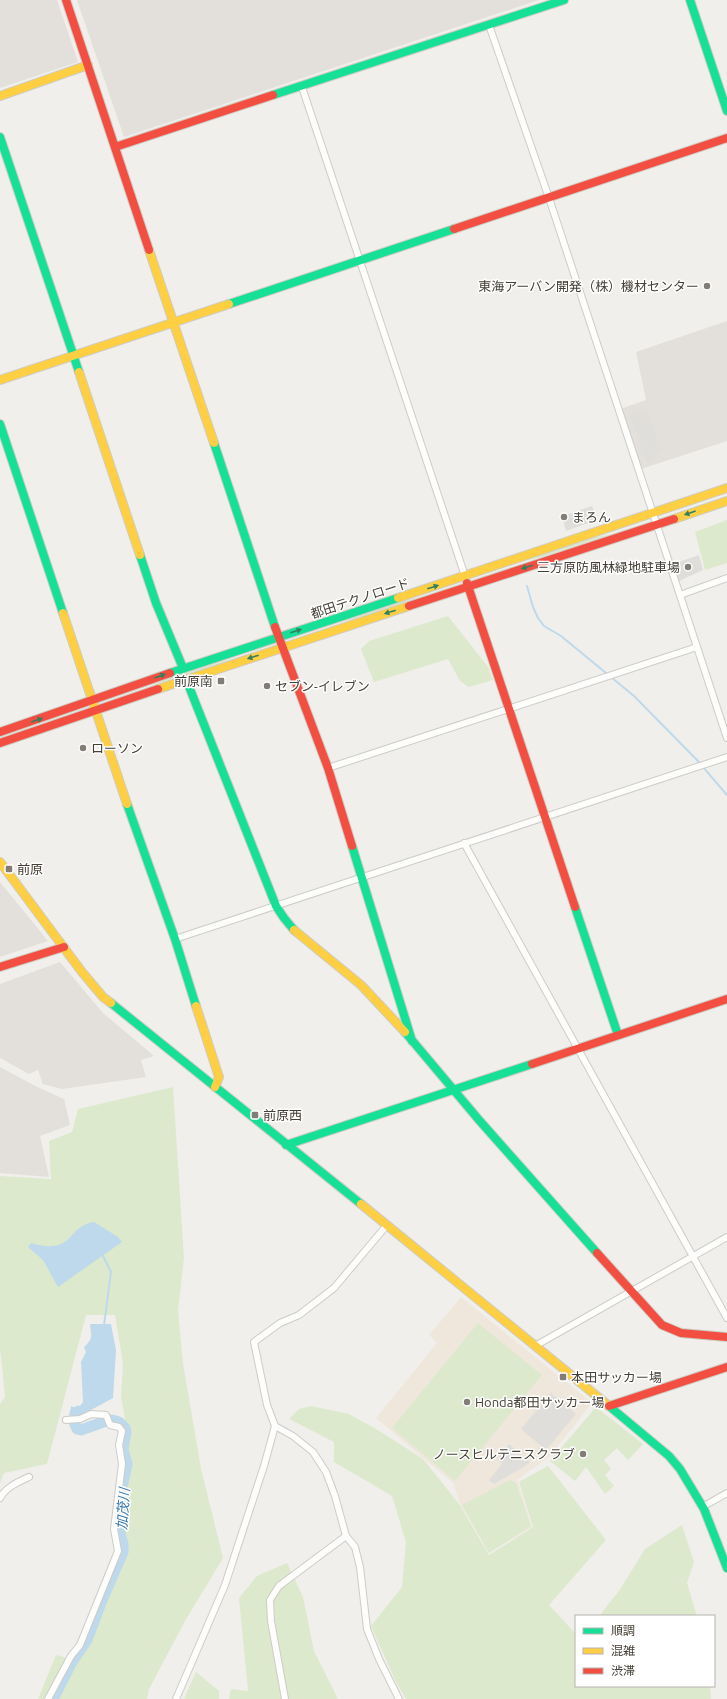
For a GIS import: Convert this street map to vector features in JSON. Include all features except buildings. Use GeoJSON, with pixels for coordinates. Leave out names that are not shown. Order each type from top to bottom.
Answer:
{"type":"FeatureCollection","features":[{"type":"Feature","properties":{"kind":"street"},"geometry":{"type":"LineString","coordinates":[[66,0],[282,648],[328,768],[412,1041]]}},
{"type":"Feature","properties":{"kind":"street"},"geometry":{"type":"LineString","coordinates":[[116,147],[564,0]]}},
{"type":"Feature","properties":{"kind":"street"},"geometry":{"type":"LineString","coordinates":[[690,0],[727,111]]}},
{"type":"Feature","properties":{"kind":"street"},"geometry":{"type":"LineString","coordinates":[[489,25],[549,198],[727,738]]}},
{"type":"Feature","properties":{"kind":"street"},"geometry":{"type":"LineString","coordinates":[[0,96],[88,65]]}},
{"type":"Feature","properties":{"kind":"street"},"geometry":{"type":"LineString","coordinates":[[302,87],[618,1035]]}},
{"type":"Feature","properties":{"kind":"street"},"geometry":{"type":"LineString","coordinates":[[0,137],[156,603],[183,668]]}},
{"type":"Feature","properties":{"kind":"street"},"geometry":{"type":"LineString","coordinates":[[0,380],[727,138]]}},
{"type":"Feature","properties":{"kind":"street"},"geometry":{"type":"LineString","coordinates":[[0,424],[95,710],[175,939],[219,1077],[215,1087]]}},
{"type":"Feature","properties":{"kind":"street","name":"都田テクノロード"},"geometry":{"type":"LineString","coordinates":[[0,732],[183,668],[465,576],[727,488]]}},
{"type":"Feature","properties":{"kind":"street","name":"都田テクノロード"},"geometry":{"type":"LineString","coordinates":[[0,742],[186,679],[727,501]]}},
{"type":"Feature","properties":{"kind":"street"},"geometry":{"type":"LineString","coordinates":[[680,595],[727,578]]}},
{"type":"Feature","properties":{"kind":"street"},"geometry":{"type":"LineString","coordinates":[[328,768],[697,647]]}},
{"type":"Feature","properties":{"kind":"street"},"geometry":{"type":"LineString","coordinates":[[186,679],[276,906],[287,923],[303,938],[350,975],[372,996],[630,1291],[662,1325],[681,1333],[727,1337]]}},
{"type":"Feature","properties":{"kind":"street"},"geometry":{"type":"LineString","coordinates":[[175,939],[727,757]]}},
{"type":"Feature","properties":{"kind":"street"},"geometry":{"type":"LineString","coordinates":[[464,843],[727,1318]]}},
{"type":"Feature","properties":{"kind":"street"},"geometry":{"type":"LineString","coordinates":[[0,862],[103,997],[286,1145],[443,1269],[669,1456],[688,1479],[704,1506],[727,1568]]}},
{"type":"Feature","properties":{"kind":"street"},"geometry":{"type":"LineString","coordinates":[[0,967],[64,947]]}},
{"type":"Feature","properties":{"kind":"street"},"geometry":{"type":"LineString","coordinates":[[286,1145],[727,999]]}},
{"type":"Feature","properties":{"kind":"street"},"geometry":{"type":"LineString","coordinates":[[176,1699],[226,1584],[264,1466],[275,1426],[267,1405],[254,1342],[280,1323],[299,1315],[334,1288],[386,1225]]}},
{"type":"Feature","properties":{"kind":"street"},"geometry":{"type":"LineString","coordinates":[[535,1346],[727,1237]]}},
{"type":"Feature","properties":{"kind":"street"},"geometry":{"type":"LineString","coordinates":[[609,1406],[727,1367]]}},
{"type":"Feature","properties":{"kind":"street"},"geometry":{"type":"LineString","coordinates":[[48,1699],[71,1656],[80,1646],[118,1551],[114,1529],[122,1464],[119,1445],[122,1431],[119,1427],[110,1425],[106,1415],[91,1414],[80,1419],[66,1420]]}},
{"type":"Feature","properties":{"kind":"street"},"geometry":{"type":"LineString","coordinates":[[275,1426],[293,1436],[313,1452],[326,1472],[335,1496],[346,1536],[355,1546],[360,1567],[367,1629],[379,1659],[399,1699]]}},
{"type":"Feature","properties":{"kind":"street"},"geometry":{"type":"LineString","coordinates":[[0,1498],[2,1494],[14,1483],[29,1476]]}},
{"type":"Feature","properties":{"kind":"street"},"geometry":{"type":"LineString","coordinates":[[704,1506],[727,1493]]}},
{"type":"Feature","properties":{"kind":"street"},"geometry":{"type":"LineString","coordinates":[[285,1699],[271,1621],[270,1600],[279,1586],[346,1536]]}},
{"type":"Feature","properties":{"kind":"shaded area"},"geometry":{"type":"Polygon","coordinates":[[[0,0],[57,0],[78,62],[0,88],[0,0]]]}},
{"type":"Feature","properties":{"kind":"shaded area"},"geometry":{"type":"Polygon","coordinates":[[[77,0],[539,0],[124,137],[77,0]]]}},
{"type":"Feature","properties":{"kind":"shaded area"},"geometry":{"type":"Polygon","coordinates":[[[727,321],[727,441],[641,469],[620,409],[646,400],[636,352],[727,321]]]}},
{"type":"Feature","properties":{"kind":"shaded area"},"geometry":{"type":"Polygon","coordinates":[[[646,408],[662,452],[653,455],[655,460],[647,463],[630,414],[646,408]]]}},
{"type":"Feature","properties":{"kind":"shaded area"},"geometry":{"type":"Polygon","coordinates":[[[592,506],[597,520],[566,531],[563,520],[568,519],[566,515],[592,506]]]}},
{"type":"Feature","properties":{"kind":"shaded area","name":"三方原防風林緑地駐車場"},"geometry":{"type":"Polygon","coordinates":[[[699,555],[703,570],[679,581],[673,564],[699,555]]]}},
{"type":"Feature","properties":{"kind":"shaded area"},"geometry":{"type":"Polygon","coordinates":[[[0,882],[48,941],[0,957],[0,882]]]}},
{"type":"Feature","properties":{"kind":"shaded area"},"geometry":{"type":"Polygon","coordinates":[[[60,962],[103,1013],[154,1056],[141,1060],[146,1077],[62,1089],[43,1084],[38,1070],[29,1074],[0,1058],[0,984],[60,962]]]}},
{"type":"Feature","properties":{"kind":"shaded area"},"geometry":{"type":"Polygon","coordinates":[[[0,1067],[37,1087],[64,1099],[70,1125],[40,1136],[49,1177],[0,1173],[0,1067]]]}},
{"type":"Feature","properties":{"kind":"shaded area"},"geometry":{"type":"Polygon","coordinates":[[[461,1297],[592,1403],[549,1457],[517,1480],[532,1527],[489,1553],[460,1503],[453,1483],[376,1418],[437,1343],[429,1335],[461,1297]]]}},
{"type":"Feature","properties":{"kind":"shaded area"},"geometry":{"type":"Polygon","coordinates":[[[551,1393],[576,1414],[546,1450],[521,1429],[551,1393]]]}},
{"type":"Feature","properties":{"kind":"shaded area"},"geometry":{"type":"Polygon","coordinates":[[[509,1444],[530,1462],[494,1484],[489,1480],[502,1464],[497,1459],[509,1444]]]}},
{"type":"Feature","properties":{"kind":"green space"},"geometry":{"type":"Polygon","coordinates":[[[727,520],[727,563],[705,570],[695,532],[727,520]]]}},
{"type":"Feature","properties":{"kind":"green space"},"geometry":{"type":"Polygon","coordinates":[[[612,534],[543,557],[517,562],[579,540],[612,534]]]}},
{"type":"Feature","properties":{"kind":"green space"},"geometry":{"type":"Polygon","coordinates":[[[423,597],[354,619],[315,628],[390,603],[423,597]]]}},
{"type":"Feature","properties":{"kind":"green space"},"geometry":{"type":"Polygon","coordinates":[[[448,616],[488,667],[493,680],[469,687],[460,681],[448,659],[374,682],[361,649],[369,641],[448,616]]]}},
{"type":"Feature","properties":{"kind":"green space"},"geometry":{"type":"Polygon","coordinates":[[[232,659],[171,680],[138,688],[203,665],[232,659]]]}},
{"type":"Feature","properties":{"kind":"green space"},"geometry":{"type":"Polygon","coordinates":[[[173,1087],[184,1258],[178,1311],[183,1363],[201,1469],[223,1558],[185,1621],[149,1689],[147,1699],[38,1699],[56,1655],[71,1659],[115,1549],[126,1462],[127,1430],[121,1396],[123,1363],[115,1315],[86,1315],[47,1464],[4,1473],[0,1483],[0,1404],[5,1397],[0,1348],[0,1176],[51,1179],[49,1141],[72,1132],[78,1109],[173,1087]]]}},
{"type":"Feature","properties":{"kind":"green space","name":"Honda都田サッカー場"},"geometry":{"type":"Polygon","coordinates":[[[478,1323],[542,1375],[455,1481],[392,1428],[478,1323]]]}},
{"type":"Feature","properties":{"kind":"green space"},"geometry":{"type":"Polygon","coordinates":[[[311,1406],[349,1414],[381,1432],[423,1459],[460,1505],[489,1555],[533,1527],[519,1482],[548,1466],[606,1540],[549,1605],[575,1633],[575,1687],[710,1687],[711,1699],[406,1699],[396,1682],[371,1626],[402,1587],[406,1542],[392,1496],[334,1462],[334,1442],[289,1419],[299,1409],[311,1406]]]}},
{"type":"Feature","properties":{"kind":"green space","name":"ノースヒルテニスクラブ"},"geometry":{"type":"Polygon","coordinates":[[[596,1407],[643,1444],[628,1460],[617,1448],[604,1460],[611,1469],[605,1475],[614,1486],[605,1494],[586,1467],[575,1481],[550,1461],[596,1407]]]}},
{"type":"Feature","properties":{"kind":"green space"},"geometry":{"type":"Polygon","coordinates":[[[510,1480],[516,1483],[531,1526],[489,1553],[462,1505],[510,1480]]]}},
{"type":"Feature","properties":{"kind":"green space"},"geometry":{"type":"Polygon","coordinates":[[[682,1525],[694,1562],[687,1583],[697,1615],[600,1615],[619,1591],[645,1549],[682,1525]]]}},
{"type":"Feature","properties":{"kind":"green space"},"geometry":{"type":"Polygon","coordinates":[[[287,1563],[303,1597],[314,1651],[338,1699],[229,1699],[231,1689],[248,1691],[239,1598],[257,1576],[287,1563]]]}},
{"type":"Feature","properties":{"kind":"green space"},"geometry":{"type":"Polygon","coordinates":[[[196,1672],[219,1691],[219,1699],[184,1699],[196,1672]]]}},
{"type":"Feature","properties":{"kind":"water"},"geometry":{"type":"Polygon","coordinates":[[[94,1222],[118,1237],[122,1242],[58,1287],[43,1260],[28,1247],[31,1243],[45,1246],[55,1246],[63,1243],[79,1229],[94,1222]]]}},
{"type":"Feature","properties":{"kind":"water"},"geometry":{"type":"Polygon","coordinates":[[[90,1324],[111,1324],[116,1350],[113,1398],[80,1416],[70,1417],[71,1406],[78,1409],[83,1402],[81,1362],[86,1352],[84,1347],[91,1339],[90,1324]]]}},
{"type":"Feature","properties":{"kind":"waterway"},"geometry":{"type":"LineString","coordinates":[[527,586],[533,607],[544,626],[561,636],[634,696],[697,760],[727,795]]}},
{"type":"Feature","properties":{"kind":"waterway"},"geometry":{"type":"LineString","coordinates":[[102,1254],[111,1272],[104,1325]]}},
{"type":"Feature","properties":{"kind":"waterway","name":"加茂川"},"geometry":{"type":"LineString","coordinates":[[53,1699],[72,1662],[87,1640],[102,1600],[123,1552],[123,1544],[119,1530],[122,1509],[122,1487],[127,1464],[123,1449],[126,1432],[125,1428],[119,1422],[112,1420],[81,1430],[77,1429],[74,1422],[75,1413],[79,1411]]}},
{"type":"Feature","properties":{"kind":"traffic: fast"},"geometry":{"type":"LineString","coordinates":[[273,95],[564,0]]}},
{"type":"Feature","properties":{"kind":"traffic: fast"},"geometry":{"type":"LineString","coordinates":[[690,0],[727,111]]}},
{"type":"Feature","properties":{"kind":"traffic: fast"},"geometry":{"type":"LineString","coordinates":[[0,137],[79,372]]}},
{"type":"Feature","properties":{"kind":"traffic: fast"},"geometry":{"type":"LineString","coordinates":[[229,304],[454,229]]}},
{"type":"Feature","properties":{"kind":"traffic: fast"},"geometry":{"type":"LineString","coordinates":[[0,424],[63,613]]}},
{"type":"Feature","properties":{"kind":"traffic: fast"},"geometry":{"type":"LineString","coordinates":[[214,443],[275,627]]}},
{"type":"Feature","properties":{"kind":"traffic: fast"},"geometry":{"type":"LineString","coordinates":[[140,555],[156,603],[183,668]]}},
{"type":"Feature","properties":{"kind":"traffic: fast"},"geometry":{"type":"LineString","coordinates":[[170,673],[398,598]]}},
{"type":"Feature","properties":{"kind":"traffic: fast"},"geometry":{"type":"LineString","coordinates":[[186,679],[276,906],[294,930]]}},
{"type":"Feature","properties":{"kind":"traffic: fast"},"geometry":{"type":"LineString","coordinates":[[127,804],[175,939],[196,1006]]}},
{"type":"Feature","properties":{"kind":"traffic: fast"},"geometry":{"type":"LineString","coordinates":[[352,846],[412,1041]]}},
{"type":"Feature","properties":{"kind":"traffic: fast"},"geometry":{"type":"LineString","coordinates":[[575,907],[618,1035]]}},
{"type":"Feature","properties":{"kind":"traffic: fast"},"geometry":{"type":"LineString","coordinates":[[111,1003],[361,1204]]}},
{"type":"Feature","properties":{"kind":"traffic: fast"},"geometry":{"type":"LineString","coordinates":[[405,1032],[479,1120],[597,1253]]}},
{"type":"Feature","properties":{"kind":"traffic: fast"},"geometry":{"type":"LineString","coordinates":[[286,1145],[532,1064]]}},
{"type":"Feature","properties":{"kind":"traffic: fast"},"geometry":{"type":"LineString","coordinates":[[609,1406],[669,1456],[680,1469],[704,1509],[727,1568]]}},
{"type":"Feature","properties":{"kind":"traffic: slow"},"geometry":{"type":"LineString","coordinates":[[0,96],[88,65]]}},
{"type":"Feature","properties":{"kind":"traffic: slow"},"geometry":{"type":"LineString","coordinates":[[149,250],[214,443]]}},
{"type":"Feature","properties":{"kind":"traffic: slow"},"geometry":{"type":"LineString","coordinates":[[0,380],[229,304]]}},
{"type":"Feature","properties":{"kind":"traffic: slow"},"geometry":{"type":"LineString","coordinates":[[79,372],[140,555]]}},
{"type":"Feature","properties":{"kind":"traffic: slow"},"geometry":{"type":"LineString","coordinates":[[398,598],[727,488]]}},
{"type":"Feature","properties":{"kind":"traffic: slow"},"geometry":{"type":"LineString","coordinates":[[674,519],[727,501]]}},
{"type":"Feature","properties":{"kind":"traffic: slow"},"geometry":{"type":"LineString","coordinates":[[158,689],[409,606]]}},
{"type":"Feature","properties":{"kind":"traffic: slow"},"geometry":{"type":"LineString","coordinates":[[63,613],[127,804]]}},
{"type":"Feature","properties":{"kind":"traffic: slow"},"geometry":{"type":"LineString","coordinates":[[0,862],[82,972],[103,997],[111,1003]]}},
{"type":"Feature","properties":{"kind":"traffic: slow"},"geometry":{"type":"LineString","coordinates":[[294,930],[361,985],[405,1032]]}},
{"type":"Feature","properties":{"kind":"traffic: slow"},"geometry":{"type":"LineString","coordinates":[[196,1006],[219,1077],[215,1087]]}},
{"type":"Feature","properties":{"kind":"traffic: slow"},"geometry":{"type":"LineString","coordinates":[[361,1204],[609,1406]]}},
{"type":"Feature","properties":{"kind":"traffic: jam"},"geometry":{"type":"LineString","coordinates":[[66,0],[149,250]]}},
{"type":"Feature","properties":{"kind":"traffic: jam"},"geometry":{"type":"LineString","coordinates":[[115,147],[273,95]]}},
{"type":"Feature","properties":{"kind":"traffic: jam"},"geometry":{"type":"LineString","coordinates":[[454,229],[727,138]]}},
{"type":"Feature","properties":{"kind":"traffic: jam"},"geometry":{"type":"LineString","coordinates":[[409,606],[674,519]]}},
{"type":"Feature","properties":{"kind":"traffic: jam"},"geometry":{"type":"LineString","coordinates":[[467,583],[575,907]]}},
{"type":"Feature","properties":{"kind":"traffic: jam"},"geometry":{"type":"LineString","coordinates":[[275,627],[328,768],[352,846]]}},
{"type":"Feature","properties":{"kind":"traffic: jam"},"geometry":{"type":"LineString","coordinates":[[0,732],[170,673]]}},
{"type":"Feature","properties":{"kind":"traffic: jam"},"geometry":{"type":"LineString","coordinates":[[0,743],[158,689]]}},
{"type":"Feature","properties":{"kind":"traffic: jam"},"geometry":{"type":"LineString","coordinates":[[0,967],[64,947]]}},
{"type":"Feature","properties":{"kind":"traffic: jam"},"geometry":{"type":"LineString","coordinates":[[532,1064],[727,999]]}},
{"type":"Feature","properties":{"kind":"traffic: jam"},"geometry":{"type":"LineString","coordinates":[[597,1253],[662,1325],[681,1333],[727,1337]]}},
{"type":"Feature","properties":{"kind":"traffic: jam"},"geometry":{"type":"LineString","coordinates":[[609,1406],[727,1367]]}},
{"type":"Feature","properties":{"kind":"place","name":"東海アーバン開発（株）機材センター"},"geometry":{"type":"Point","coordinates":[707,286]}},
{"type":"Feature","properties":{"kind":"place","name":"まろん"},"geometry":{"type":"Point","coordinates":[564,517]}},
{"type":"Feature","properties":{"kind":"place","name":"三方原防風林緑地駐車場"},"geometry":{"type":"Point","coordinates":[688,567]}},
{"type":"Feature","properties":{"kind":"place","name":"前原南"},"geometry":{"type":"Point","coordinates":[221,681]}},
{"type":"Feature","properties":{"kind":"place","name":"セブン-イレブン"},"geometry":{"type":"Point","coordinates":[267,686]}},
{"type":"Feature","properties":{"kind":"place","name":"ローソン"},"geometry":{"type":"Point","coordinates":[83,748]}},
{"type":"Feature","properties":{"kind":"place","name":"前原"},"geometry":{"type":"Point","coordinates":[9,869]}},
{"type":"Feature","properties":{"kind":"place","name":"前原西"},"geometry":{"type":"Point","coordinates":[255,1115]}},
{"type":"Feature","properties":{"kind":"place","name":"本田サッカー場"},"geometry":{"type":"Point","coordinates":[563,1377]}},
{"type":"Feature","properties":{"kind":"place","name":"Honda都田サッカー場"},"geometry":{"type":"Point","coordinates":[467,1402]}},
{"type":"Feature","properties":{"kind":"place","name":"ノースヒルテニスクラブ"},"geometry":{"type":"Point","coordinates":[583,1454]}}]}
